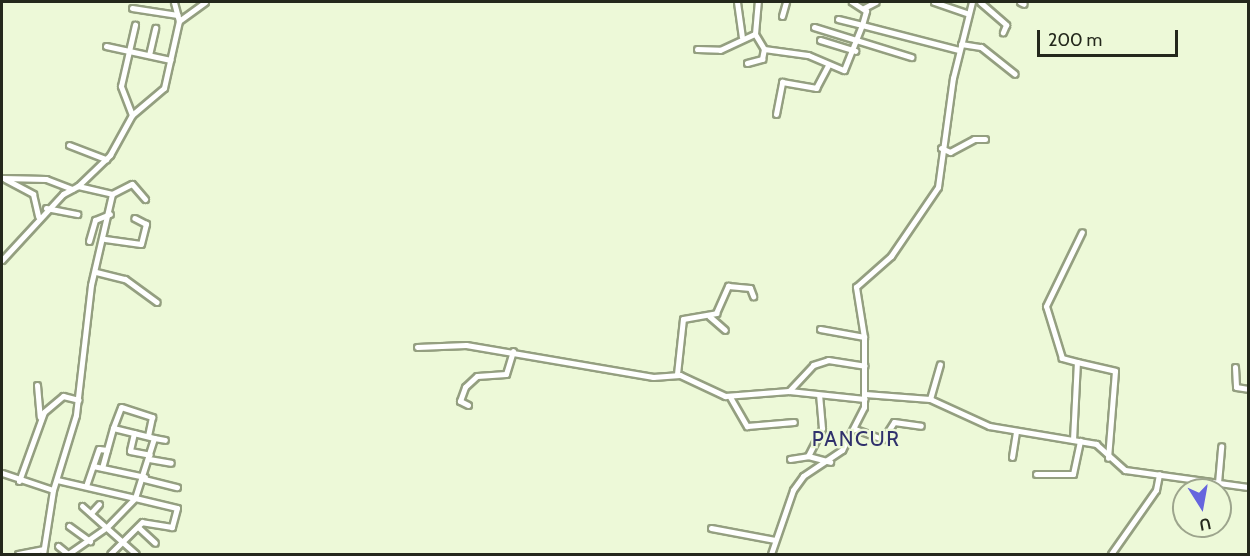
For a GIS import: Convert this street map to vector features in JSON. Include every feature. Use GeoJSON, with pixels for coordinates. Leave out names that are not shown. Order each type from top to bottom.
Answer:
{"type":"FeatureCollection","features":[{"type":"Feature","properties":{"kind":"street"},"geometry":{"type":"LineString","coordinates":[[2,260],[46,208],[75,188],[106,159],[132,115],[159,98],[171,60],[178,18],[174,2]]}},
{"type":"Feature","properties":{"kind":"street"},"geometry":{"type":"LineString","coordinates":[[132,8],[178,18],[205,2]]}},
{"type":"Feature","properties":{"kind":"street"},"geometry":{"type":"LineString","coordinates":[[736,2],[742,37]]}},
{"type":"Feature","properties":{"kind":"street"},"geometry":{"type":"LineString","coordinates":[[747,63],[762,59],[764,48],[755,34],[758,2]]}},
{"type":"Feature","properties":{"kind":"street"},"geometry":{"type":"LineString","coordinates":[[782,16],[786,2]]}},
{"type":"Feature","properties":{"kind":"street"},"geometry":{"type":"LineString","coordinates":[[852,2],[864,8]]}},
{"type":"Feature","properties":{"kind":"street"},"geometry":{"type":"LineString","coordinates":[[864,8],[876,2]]}},
{"type":"Feature","properties":{"kind":"street"},"geometry":{"type":"LineString","coordinates":[[934,2],[968,14]]}},
{"type":"Feature","properties":{"kind":"street"},"geometry":{"type":"LineString","coordinates":[[771,555],[799,480],[830,462],[855,429],[865,396],[864,337],[856,287],[885,262],[929,205],[939,182],[941,148],[960,47],[972,2]]}},
{"type":"Feature","properties":{"kind":"street"},"geometry":{"type":"LineString","coordinates":[[980,2],[991,3],[990,16],[1006,25],[1003,32]]}},
{"type":"Feature","properties":{"kind":"street"},"geometry":{"type":"LineString","coordinates":[[764,48],[808,55],[844,70],[855,51],[864,8]]}},
{"type":"Feature","properties":{"kind":"street"},"geometry":{"type":"LineString","coordinates":[[838,20],[960,47],[981,47],[1015,74]]}},
{"type":"Feature","properties":{"kind":"street"},"geometry":{"type":"LineString","coordinates":[[132,115],[121,86],[135,25]]}},
{"type":"Feature","properties":{"kind":"street"},"geometry":{"type":"LineString","coordinates":[[814,27],[911,57]]}},
{"type":"Feature","properties":{"kind":"street"},"geometry":{"type":"LineString","coordinates":[[149,55],[155,28]]}},
{"type":"Feature","properties":{"kind":"street"},"geometry":{"type":"LineString","coordinates":[[697,49],[720,50],[742,37],[755,34]]}},
{"type":"Feature","properties":{"kind":"street"},"geometry":{"type":"LineString","coordinates":[[820,40],[855,51]]}},
{"type":"Feature","properties":{"kind":"street"},"geometry":{"type":"LineString","coordinates":[[106,46],[171,60]]}},
{"type":"Feature","properties":{"kind":"street"},"geometry":{"type":"LineString","coordinates":[[776,114],[782,82],[816,88],[828,65]]}},
{"type":"Feature","properties":{"kind":"street"},"geometry":{"type":"LineString","coordinates":[[941,148],[950,152],[974,139],[985,139]]}},
{"type":"Feature","properties":{"kind":"street"},"geometry":{"type":"LineString","coordinates":[[69,145],[106,159]]}},
{"type":"Feature","properties":{"kind":"street"},"geometry":{"type":"LineString","coordinates":[[2,178],[46,179],[75,188],[112,195],[132,184],[145,199]]}},
{"type":"Feature","properties":{"kind":"street"},"geometry":{"type":"LineString","coordinates":[[2,178],[33,194],[38,216]]}},
{"type":"Feature","properties":{"kind":"street"},"geometry":{"type":"LineString","coordinates":[[18,555],[43,552],[53,490],[79,400],[96,273],[105,239],[112,195]]}},
{"type":"Feature","properties":{"kind":"street"},"geometry":{"type":"LineString","coordinates":[[46,208],[77,214]]}},
{"type":"Feature","properties":{"kind":"street"},"geometry":{"type":"LineString","coordinates":[[89,241],[95,220],[110,214]]}},
{"type":"Feature","properties":{"kind":"street"},"geometry":{"type":"LineString","coordinates":[[105,239],[141,244],[146,224],[134,218]]}},
{"type":"Feature","properties":{"kind":"street"},"geometry":{"type":"LineString","coordinates":[[1082,232],[1046,306],[1062,358],[1115,371],[1108,459]]}},
{"type":"Feature","properties":{"kind":"street"},"geometry":{"type":"LineString","coordinates":[[96,273],[125,279],[157,302]]}},
{"type":"Feature","properties":{"kind":"street"},"geometry":{"type":"LineString","coordinates":[[677,375],[681,321],[709,316],[728,286],[750,288],[753,296]]}},
{"type":"Feature","properties":{"kind":"street"},"geometry":{"type":"LineString","coordinates":[[709,316],[725,330]]}},
{"type":"Feature","properties":{"kind":"street"},"geometry":{"type":"LineString","coordinates":[[820,329],[864,337]]}},
{"type":"Feature","properties":{"kind":"street"},"geometry":{"type":"LineString","coordinates":[[417,346],[513,351],[653,377],[677,375],[730,397],[789,392],[819,396],[930,399],[989,426],[1099,446],[1108,459],[1125,470],[1185,478]]}},
{"type":"Feature","properties":{"kind":"street"},"geometry":{"type":"LineString","coordinates":[[468,405],[460,400],[465,387],[477,376],[506,374],[513,351]]}},
{"type":"Feature","properties":{"kind":"street"},"geometry":{"type":"LineString","coordinates":[[789,392],[813,365],[828,360],[865,366]]}},
{"type":"Feature","properties":{"kind":"street"},"geometry":{"type":"LineString","coordinates":[[1036,474],[1073,474],[1077,362]]}},
{"type":"Feature","properties":{"kind":"street"},"geometry":{"type":"LineString","coordinates":[[930,399],[940,364]]}},
{"type":"Feature","properties":{"kind":"street"},"geometry":{"type":"LineString","coordinates":[[1235,367],[1236,388],[1248,389]]}},
{"type":"Feature","properties":{"kind":"street"},"geometry":{"type":"LineString","coordinates":[[37,385],[41,419]]}},
{"type":"Feature","properties":{"kind":"street"},"geometry":{"type":"LineString","coordinates":[[18,481],[41,419],[63,396],[79,400]]}},
{"type":"Feature","properties":{"kind":"street"},"geometry":{"type":"LineString","coordinates":[[808,456],[822,428],[819,396]]}},
{"type":"Feature","properties":{"kind":"street"},"geometry":{"type":"LineString","coordinates":[[730,397],[747,426],[794,422]]}},
{"type":"Feature","properties":{"kind":"street"},"geometry":{"type":"LineString","coordinates":[[58,546],[72,554],[107,527],[135,498],[144,478],[149,457],[152,417],[121,407],[112,428],[102,468]]}},
{"type":"Feature","properties":{"kind":"street"},"geometry":{"type":"LineString","coordinates":[[855,429],[883,439],[892,422],[921,426]]}},
{"type":"Feature","properties":{"kind":"street"},"geometry":{"type":"LineString","coordinates":[[112,428],[165,440]]}},
{"type":"Feature","properties":{"kind":"street"},"geometry":{"type":"LineString","coordinates":[[1012,457],[1016,431]]}},
{"type":"Feature","properties":{"kind":"street"},"geometry":{"type":"LineString","coordinates":[[134,433],[130,451],[171,463]]}},
{"type":"Feature","properties":{"kind":"street"},"geometry":{"type":"LineString","coordinates":[[1218,478],[1221,446]]}},
{"type":"Feature","properties":{"kind":"street"},"geometry":{"type":"LineString","coordinates":[[86,486],[99,449],[107,450]]}},
{"type":"Feature","properties":{"kind":"street"},"geometry":{"type":"LineString","coordinates":[[790,459],[808,456],[830,462]]}},
{"type":"Feature","properties":{"kind":"street"},"geometry":{"type":"LineString","coordinates":[[93,466],[177,487]]}},
{"type":"Feature","properties":{"kind":"street"},"geometry":{"type":"LineString","coordinates":[[2,474],[18,481],[53,490]]}},
{"type":"Feature","properties":{"kind":"street"},"geometry":{"type":"LineString","coordinates":[[1112,555],[1156,490],[1159,474]]}},
{"type":"Feature","properties":{"kind":"street"},"geometry":{"type":"LineString","coordinates":[[57,480],[177,509],[170,528],[145,521],[110,555]]}},
{"type":"Feature","properties":{"kind":"street"},"geometry":{"type":"LineString","coordinates":[[1232,485],[1248,487]]}},
{"type":"Feature","properties":{"kind":"street"},"geometry":{"type":"LineString","coordinates":[[90,513],[99,504]]}},
{"type":"Feature","properties":{"kind":"street"},"geometry":{"type":"LineString","coordinates":[[82,506],[136,555]]}},
{"type":"Feature","properties":{"kind":"street"},"geometry":{"type":"LineString","coordinates":[[69,526],[90,541]]}},
{"type":"Feature","properties":{"kind":"street"},"geometry":{"type":"LineString","coordinates":[[138,526],[155,543]]}},
{"type":"Feature","properties":{"kind":"street"},"geometry":{"type":"LineString","coordinates":[[711,528],[775,540]]}},
{"type":"Feature","properties":{"kind":"district","name":"PANCUR"},"geometry":{"type":"Point","coordinates":[856,439]}}]}
